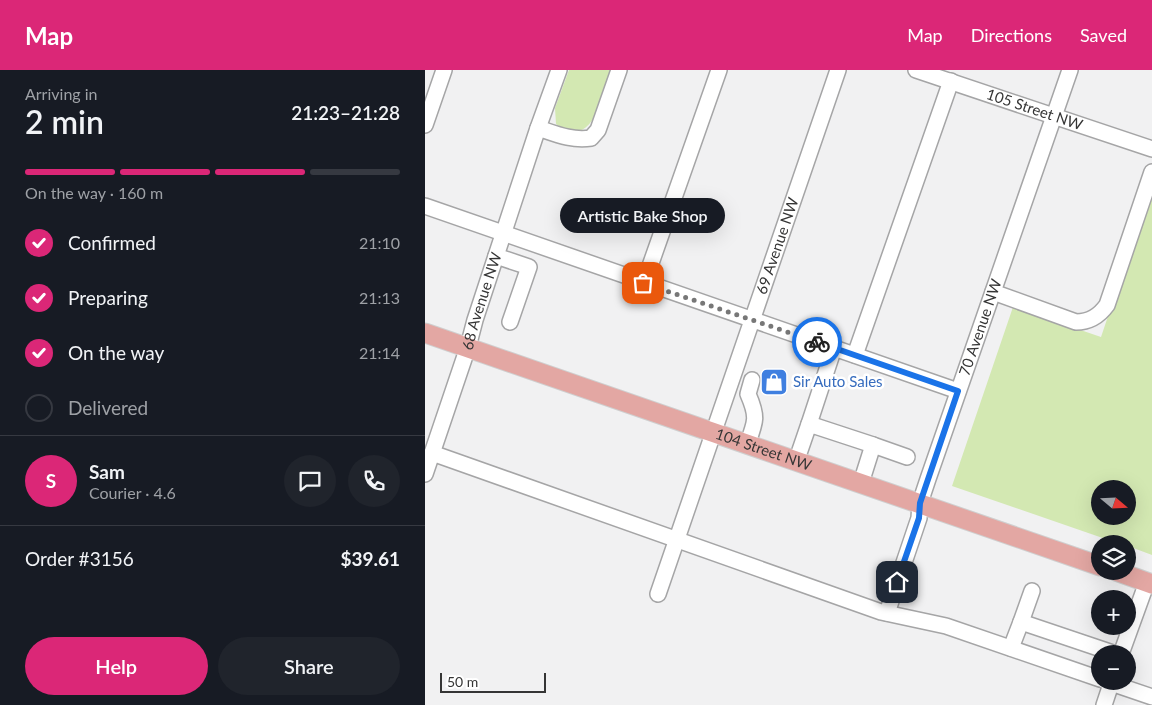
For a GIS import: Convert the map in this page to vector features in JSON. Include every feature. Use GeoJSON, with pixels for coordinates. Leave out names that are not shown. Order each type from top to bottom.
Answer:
{"type":"FeatureCollection","features":[{"type":"Feature","properties":{"kind":"main road","name":"104 Street NW"},"geometry":{"type":"LineString","coordinates":[[425,332],[1091,563]]}},
{"type":"Feature","properties":{"kind":"main road"},"geometry":{"type":"LineString","coordinates":[[1136,578],[1149,583]]}},
{"type":"Feature","properties":{"kind":"street"},"geometry":{"type":"LineString","coordinates":[[425,125],[444,70]]}},
{"type":"Feature","properties":{"kind":"street","name":"68 Avenue NW"},"geometry":{"type":"LineString","coordinates":[[425,474],[538,128],[559,70]]}},
{"type":"Feature","properties":{"kind":"street"},"geometry":{"type":"LineString","coordinates":[[538,128],[567,138],[580,140],[591,138],[598,130],[619,70]]}},
{"type":"Feature","properties":{"kind":"street"},"geometry":{"type":"LineString","coordinates":[[643,283],[719,70]]}},
{"type":"Feature","properties":{"kind":"street","name":"69 Avenue NW"},"geometry":{"type":"LineString","coordinates":[[658,594],[838,70]]}},
{"type":"Feature","properties":{"kind":"street","name":"70 Avenue NW"},"geometry":{"type":"LineString","coordinates":[[887,614],[919,518],[920,503],[1070,70]]}},
{"type":"Feature","properties":{"kind":"street","name":"105 Street NW"},"geometry":{"type":"LineString","coordinates":[[925,71],[951,82],[1152,149]]}},
{"type":"Feature","properties":{"kind":"street"},"geometry":{"type":"LineString","coordinates":[[855,355],[951,82]]}},
{"type":"Feature","properties":{"kind":"street"},"geometry":{"type":"LineString","coordinates":[[993,292],[1076,322],[1085,322],[1101,313],[1107,305],[1152,172]]}},
{"type":"Feature","properties":{"kind":"street"},"geometry":{"type":"LineString","coordinates":[[425,206],[958,391]]}},
{"type":"Feature","properties":{"kind":"street"},"geometry":{"type":"LineString","coordinates":[[496,256],[529,267],[510,322]]}},
{"type":"Feature","properties":{"kind":"street"},"geometry":{"type":"LineString","coordinates":[[796,462],[834,348]]}},
{"type":"Feature","properties":{"kind":"street"},"geometry":{"type":"LineString","coordinates":[[747,445],[755,422],[755,409],[747,394],[752,380]]}},
{"type":"Feature","properties":{"kind":"street"},"geometry":{"type":"LineString","coordinates":[[809,424],[907,457]]}},
{"type":"Feature","properties":{"kind":"street"},"geometry":{"type":"LineString","coordinates":[[861,483],[873,445]]}},
{"type":"Feature","properties":{"kind":"street"},"geometry":{"type":"LineString","coordinates":[[432,453],[887,614],[946,626],[1091,676]]}},
{"type":"Feature","properties":{"kind":"street"},"geometry":{"type":"LineString","coordinates":[[1125,645],[1149,583]]}},
{"type":"Feature","properties":{"kind":"street"},"geometry":{"type":"LineString","coordinates":[[1011,648],[1032,591]]}},
{"type":"Feature","properties":{"kind":"street"},"geometry":{"type":"LineString","coordinates":[[1021,622],[1091,646]]}},
{"type":"Feature","properties":{"kind":"street"},"geometry":{"type":"LineString","coordinates":[[1104,705],[1106,690]]}},
{"type":"Feature","properties":{"kind":"street"},"geometry":{"type":"LineString","coordinates":[[1132,690],[1152,697]]}},
{"type":"Feature","properties":{"kind":"green space"},"geometry":{"type":"Polygon","coordinates":[[[569,70],[611,70],[600,105],[594,117],[588,126],[579,131],[569,131],[556,124],[555,108],[569,70]]]}},
{"type":"Feature","properties":{"kind":"green space"},"geometry":{"type":"Polygon","coordinates":[[[1152,186],[1152,555],[1136,549],[1136,535],[1094,535],[952,486],[1013,307],[1101,337],[1152,186]]]}},
{"type":"Feature","properties":{"kind":"way so far"},"geometry":{"type":"LineString","coordinates":[[643,283],[817,342]]}},
{"type":"Feature","properties":{"kind":"place","name":"Artistic Bake Shop"},"geometry":{"type":"Point","coordinates":[643,283]}},
{"type":"Feature","properties":{"kind":"place","name":"Sir Auto Sales"},"geometry":{"type":"Point","coordinates":[774,382]}},
{"type":"Feature","properties":{"kind":"route"},"geometry":{"type":"LineString","coordinates":[[817,342],[958,391],[920,503],[919,518],[897,582]]}}]}
